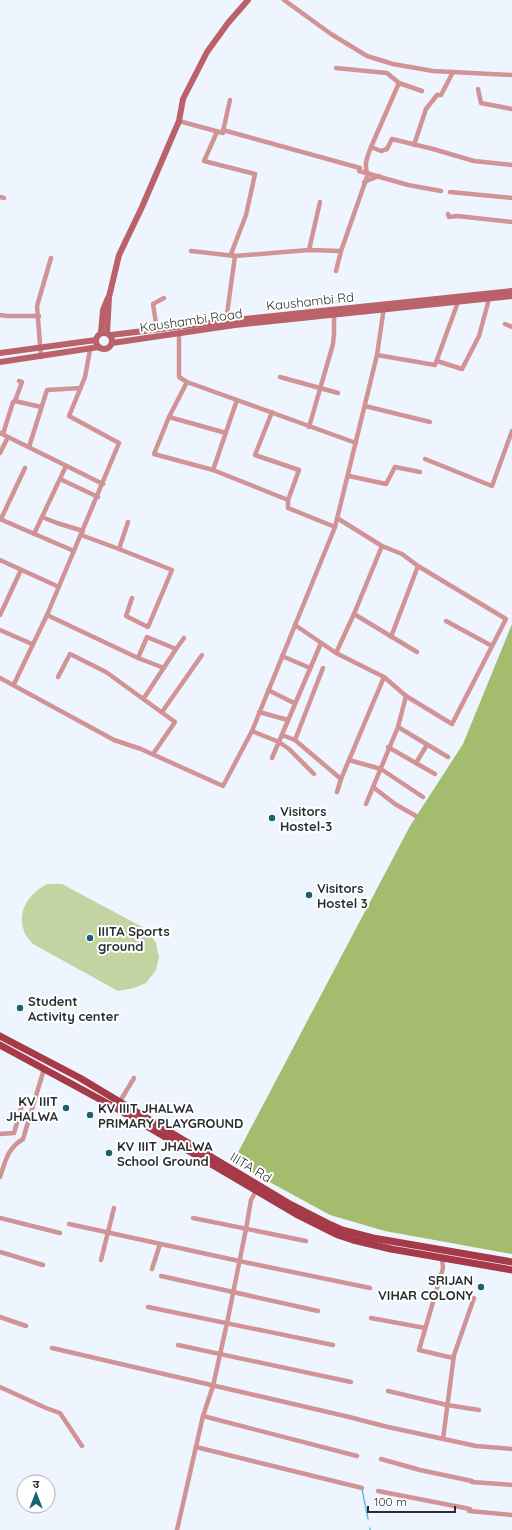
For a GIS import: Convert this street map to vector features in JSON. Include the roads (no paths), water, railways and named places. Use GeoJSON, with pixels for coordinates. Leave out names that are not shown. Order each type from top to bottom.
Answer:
{"type":"FeatureCollection","features":[{"type":"Feature","properties":{"kind":"main road"},"geometry":{"type":"LineString","coordinates":[[0,362],[90,350],[99,347],[106,349],[110,347],[112,343],[106,334],[103,310],[109,297],[118,255],[142,207],[179,121],[183,99],[206,52],[248,0]]}},
{"type":"Feature","properties":{"kind":"main road","name":"Kaushambi Rd"},"geometry":{"type":"LineString","coordinates":[[106,334],[157,330],[226,321],[384,307],[512,291]]}},
{"type":"Feature","properties":{"kind":"main road","name":"Kaushambi Road"},"geometry":{"type":"LineString","coordinates":[[112,343],[179,333],[334,315],[384,307],[458,302],[512,296]]}},
{"type":"Feature","properties":{"kind":"main road"},"geometry":{"type":"LineString","coordinates":[[0,353],[96,340],[96,337],[106,334]]}},
{"type":"Feature","properties":{"kind":"main road"},"geometry":{"type":"LineString","coordinates":[[96,340],[99,347]]}},
{"type":"Feature","properties":{"kind":"main road","name":"IIITA Rd"},"geometry":{"type":"LineString","coordinates":[[0,1036],[80,1078],[118,1105],[256,1191],[296,1214],[338,1235],[391,1249],[512,1270]]}},
{"type":"Feature","properties":{"kind":"main road","name":"IIITA Rd"},"geometry":{"type":"LineString","coordinates":[[0,1045],[44,1069],[118,1105],[288,1203],[342,1230],[373,1238],[512,1262]]}},
{"type":"Feature","properties":{"kind":"street"},"geometry":{"type":"LineString","coordinates":[[284,0],[331,34],[367,56],[393,64],[433,71],[512,75]]}},
{"type":"Feature","properties":{"kind":"street"},"geometry":{"type":"LineString","coordinates":[[336,68],[387,73],[399,83],[422,91]]}},
{"type":"Feature","properties":{"kind":"street"},"geometry":{"type":"LineString","coordinates":[[414,145],[426,109],[436,95],[441,95],[454,72]]}},
{"type":"Feature","properties":{"kind":"street"},"geometry":{"type":"LineString","coordinates":[[368,174],[365,170],[371,147],[399,83]]}},
{"type":"Feature","properties":{"kind":"street"},"geometry":{"type":"LineString","coordinates":[[478,90],[481,103],[512,109]]}},
{"type":"Feature","properties":{"kind":"street"},"geometry":{"type":"LineString","coordinates":[[223,133],[230,100]]}},
{"type":"Feature","properties":{"kind":"street"},"geometry":{"type":"LineString","coordinates":[[179,121],[217,132],[223,133],[224,130],[360,168],[359,171],[368,174],[408,185],[441,191]]}},
{"type":"Feature","properties":{"kind":"street"},"geometry":{"type":"LineString","coordinates":[[217,132],[204,160],[255,174],[246,215],[231,254],[235,256]]}},
{"type":"Feature","properties":{"kind":"street"},"geometry":{"type":"LineString","coordinates":[[371,147],[381,151],[387,150],[392,139],[474,161],[512,165]]}},
{"type":"Feature","properties":{"kind":"street"},"geometry":{"type":"LineString","coordinates":[[336,271],[341,251],[368,174]]}},
{"type":"Feature","properties":{"kind":"street"},"geometry":{"type":"LineString","coordinates":[[364,183],[379,176]]}},
{"type":"Feature","properties":{"kind":"street"},"geometry":{"type":"LineString","coordinates":[[450,192],[512,198]]}},
{"type":"Feature","properties":{"kind":"street"},"geometry":{"type":"LineString","coordinates":[[309,250],[320,202]]}},
{"type":"Feature","properties":{"kind":"street"},"geometry":{"type":"LineString","coordinates":[[448,214],[449,216],[512,222]]}},
{"type":"Feature","properties":{"kind":"street"},"geometry":{"type":"LineString","coordinates":[[191,251],[235,256],[309,250],[341,251]]}},
{"type":"Feature","properties":{"kind":"street"},"geometry":{"type":"LineString","coordinates":[[226,321],[235,256]]}},
{"type":"Feature","properties":{"kind":"street"},"geometry":{"type":"LineString","coordinates":[[41,356],[37,306],[51,258]]}},
{"type":"Feature","properties":{"kind":"street"},"geometry":{"type":"LineString","coordinates":[[157,330],[153,304],[164,298]]}},
{"type":"Feature","properties":{"kind":"street"},"geometry":{"type":"LineString","coordinates":[[437,361],[462,369],[479,336],[489,299]]}},
{"type":"Feature","properties":{"kind":"street"},"geometry":{"type":"LineString","coordinates":[[377,355],[435,365],[458,302]]}},
{"type":"Feature","properties":{"kind":"street"},"geometry":{"type":"LineString","coordinates":[[0,678],[14,684],[114,740],[153,754],[223,786],[252,731],[335,527],[377,355],[384,307]]}},
{"type":"Feature","properties":{"kind":"street"},"geometry":{"type":"LineString","coordinates":[[0,314],[8,316],[39,316]]}},
{"type":"Feature","properties":{"kind":"street"},"geometry":{"type":"LineString","coordinates":[[309,427],[319,388],[333,344],[334,315]]}},
{"type":"Feature","properties":{"kind":"street"},"geometry":{"type":"LineString","coordinates":[[505,324],[512,327]]}},
{"type":"Feature","properties":{"kind":"street"},"geometry":{"type":"LineString","coordinates":[[179,333],[179,377],[187,382],[356,443]]}},
{"type":"Feature","properties":{"kind":"street"},"geometry":{"type":"LineString","coordinates":[[14,684],[47,615],[98,497],[119,443],[69,416],[85,377],[90,350]]}},
{"type":"Feature","properties":{"kind":"street"},"geometry":{"type":"LineString","coordinates":[[280,377],[338,393]]}},
{"type":"Feature","properties":{"kind":"street"},"geometry":{"type":"LineString","coordinates":[[0,433],[3,434],[22,382],[19,381]]}},
{"type":"Feature","properties":{"kind":"street"},"geometry":{"type":"LineString","coordinates":[[187,382],[169,417],[154,454],[213,470],[288,500]]}},
{"type":"Feature","properties":{"kind":"street"},"geometry":{"type":"LineString","coordinates":[[29,448],[47,390],[81,388]]}},
{"type":"Feature","properties":{"kind":"street"},"geometry":{"type":"LineString","coordinates":[[213,470],[237,400]]}},
{"type":"Feature","properties":{"kind":"street"},"geometry":{"type":"LineString","coordinates":[[15,401],[41,407]]}},
{"type":"Feature","properties":{"kind":"street"},"geometry":{"type":"LineString","coordinates":[[365,406],[430,422]]}},
{"type":"Feature","properties":{"kind":"street"},"geometry":{"type":"LineString","coordinates":[[272,412],[255,455],[299,470],[288,500],[288,508],[335,527]]}},
{"type":"Feature","properties":{"kind":"street"},"geometry":{"type":"LineString","coordinates":[[169,417],[226,433]]}},
{"type":"Feature","properties":{"kind":"street"},"geometry":{"type":"LineString","coordinates":[[425,459],[492,486],[512,431]]}},
{"type":"Feature","properties":{"kind":"street"},"geometry":{"type":"LineString","coordinates":[[0,433],[103,484]]}},
{"type":"Feature","properties":{"kind":"street"},"geometry":{"type":"LineString","coordinates":[[0,454],[8,437]]}},
{"type":"Feature","properties":{"kind":"street"},"geometry":{"type":"LineString","coordinates":[[34,534],[66,466]]}},
{"type":"Feature","properties":{"kind":"street"},"geometry":{"type":"LineString","coordinates":[[348,476],[386,484],[395,467],[420,472]]}},
{"type":"Feature","properties":{"kind":"street"},"geometry":{"type":"LineString","coordinates":[[25,468],[0,519],[74,551]]}},
{"type":"Feature","properties":{"kind":"street"},"geometry":{"type":"LineString","coordinates":[[60,479],[98,497]]}},
{"type":"Feature","properties":{"kind":"street"},"geometry":{"type":"LineString","coordinates":[[42,517],[172,570],[148,627],[126,616],[132,598]]}},
{"type":"Feature","properties":{"kind":"street"},"geometry":{"type":"LineString","coordinates":[[295,625],[336,653],[384,677],[406,696],[452,724],[506,619],[418,566],[402,554],[382,546],[337,518]]}},
{"type":"Feature","properties":{"kind":"street"},"geometry":{"type":"LineString","coordinates":[[119,548],[128,522]]}},
{"type":"Feature","properties":{"kind":"street"},"geometry":{"type":"LineString","coordinates":[[336,653],[382,546]]}},
{"type":"Feature","properties":{"kind":"street"},"geometry":{"type":"LineString","coordinates":[[0,560],[58,587]]}},
{"type":"Feature","properties":{"kind":"street"},"geometry":{"type":"LineString","coordinates":[[391,637],[418,566]]}},
{"type":"Feature","properties":{"kind":"street"},"geometry":{"type":"LineString","coordinates":[[0,615],[21,570]]}},
{"type":"Feature","properties":{"kind":"street"},"geometry":{"type":"LineString","coordinates":[[354,614],[417,652]]}},
{"type":"Feature","properties":{"kind":"street"},"geometry":{"type":"LineString","coordinates":[[47,615],[138,658],[164,668]]}},
{"type":"Feature","properties":{"kind":"street"},"geometry":{"type":"LineString","coordinates":[[446,621],[492,646]]}},
{"type":"Feature","properties":{"kind":"street"},"geometry":{"type":"LineString","coordinates":[[0,630],[32,644]]}},
{"type":"Feature","properties":{"kind":"street"},"geometry":{"type":"LineString","coordinates":[[138,658],[147,637],[176,649]]}},
{"type":"Feature","properties":{"kind":"street"},"geometry":{"type":"LineString","coordinates":[[144,698],[184,638]]}},
{"type":"Feature","properties":{"kind":"street"},"geometry":{"type":"LineString","coordinates":[[272,758],[294,703],[321,643]]}},
{"type":"Feature","properties":{"kind":"street"},"geometry":{"type":"LineString","coordinates":[[58,677],[70,654],[106,672],[144,698],[175,722],[153,754]]}},
{"type":"Feature","properties":{"kind":"street"},"geometry":{"type":"LineString","coordinates":[[162,712],[202,655]]}},
{"type":"Feature","properties":{"kind":"street"},"geometry":{"type":"LineString","coordinates":[[282,656],[310,668]]}},
{"type":"Feature","properties":{"kind":"street"},"geometry":{"type":"LineString","coordinates":[[295,740],[323,668]]}},
{"type":"Feature","properties":{"kind":"street"},"geometry":{"type":"LineString","coordinates":[[337,792],[341,779],[384,677]]}},
{"type":"Feature","properties":{"kind":"street"},"geometry":{"type":"LineString","coordinates":[[268,690],[294,703]]}},
{"type":"Feature","properties":{"kind":"street"},"geometry":{"type":"LineString","coordinates":[[366,804],[381,769],[388,747],[398,727],[406,696]]}},
{"type":"Feature","properties":{"kind":"street"},"geometry":{"type":"LineString","coordinates":[[259,712],[288,720]]}},
{"type":"Feature","properties":{"kind":"street"},"geometry":{"type":"LineString","coordinates":[[398,727],[448,757]]}},
{"type":"Feature","properties":{"kind":"street"},"geometry":{"type":"LineString","coordinates":[[252,731],[279,742],[289,749],[314,774]]}},
{"type":"Feature","properties":{"kind":"street"},"geometry":{"type":"LineString","coordinates":[[282,735],[295,740],[341,779]]}},
{"type":"Feature","properties":{"kind":"street"},"geometry":{"type":"LineString","coordinates":[[416,763],[427,744]]}},
{"type":"Feature","properties":{"kind":"street"},"geometry":{"type":"LineString","coordinates":[[388,747],[434,774]]}},
{"type":"Feature","properties":{"kind":"street"},"geometry":{"type":"LineString","coordinates":[[349,760],[381,769],[423,797]]}},
{"type":"Feature","properties":{"kind":"street"},"geometry":{"type":"LineString","coordinates":[[373,788],[395,804],[416,816]]}},
{"type":"Feature","properties":{"kind":"street"},"geometry":{"type":"LineString","coordinates":[[0,1177],[14,1145],[23,1139],[44,1069]]}},
{"type":"Feature","properties":{"kind":"street"},"geometry":{"type":"LineString","coordinates":[[118,1105],[134,1078]]}},
{"type":"Feature","properties":{"kind":"street"},"geometry":{"type":"LineString","coordinates":[[0,1134],[14,1132],[23,1102]]}},
{"type":"Feature","properties":{"kind":"street"},"geometry":{"type":"LineString","coordinates":[[177,1530],[196,1447],[213,1386],[251,1200],[256,1191]]}},
{"type":"Feature","properties":{"kind":"street"},"geometry":{"type":"LineString","coordinates":[[101,1260],[114,1208]]}},
{"type":"Feature","properties":{"kind":"street"},"geometry":{"type":"LineString","coordinates":[[0,1218],[60,1233]]}},
{"type":"Feature","properties":{"kind":"street"},"geometry":{"type":"LineString","coordinates":[[193,1218],[306,1241]]}},
{"type":"Feature","properties":{"kind":"street"},"geometry":{"type":"LineString","coordinates":[[69,1224],[370,1288]]}},
{"type":"Feature","properties":{"kind":"street"},"geometry":{"type":"LineString","coordinates":[[152,1269],[160,1244]]}},
{"type":"Feature","properties":{"kind":"street"},"geometry":{"type":"LineString","coordinates":[[0,1252],[43,1265]]}},
{"type":"Feature","properties":{"kind":"street"},"geometry":{"type":"LineString","coordinates":[[442,1258],[443,1268],[419,1350],[453,1358]]}},
{"type":"Feature","properties":{"kind":"street"},"geometry":{"type":"LineString","coordinates":[[161,1276],[318,1311]]}},
{"type":"Feature","properties":{"kind":"street"},"geometry":{"type":"LineString","coordinates":[[443,1439],[453,1358],[474,1298]]}},
{"type":"Feature","properties":{"kind":"street"},"geometry":{"type":"LineString","coordinates":[[148,1307],[333,1345]]}},
{"type":"Feature","properties":{"kind":"street"},"geometry":{"type":"LineString","coordinates":[[0,1317],[26,1326]]}},
{"type":"Feature","properties":{"kind":"street"},"geometry":{"type":"LineString","coordinates":[[371,1318],[425,1328]]}},
{"type":"Feature","properties":{"kind":"street"},"geometry":{"type":"LineString","coordinates":[[178,1345],[351,1382]]}},
{"type":"Feature","properties":{"kind":"street"},"geometry":{"type":"LineString","coordinates":[[52,1348],[443,1439],[476,1446],[512,1449]]}},
{"type":"Feature","properties":{"kind":"street"},"geometry":{"type":"LineString","coordinates":[[0,1387],[46,1408],[60,1412],[82,1446]]}},
{"type":"Feature","properties":{"kind":"street"},"geometry":{"type":"LineString","coordinates":[[388,1391],[447,1405],[478,1410]]}},
{"type":"Feature","properties":{"kind":"street"},"geometry":{"type":"LineString","coordinates":[[204,1416],[357,1456]]}},
{"type":"Feature","properties":{"kind":"street"},"geometry":{"type":"LineString","coordinates":[[196,1447],[362,1488]]}},
{"type":"Feature","properties":{"kind":"street"},"geometry":{"type":"LineString","coordinates":[[381,1459],[420,1470],[472,1481],[512,1485]]}},
{"type":"Feature","properties":{"kind":"street"},"geometry":{"type":"LineString","coordinates":[[378,1491],[469,1510],[512,1514]]}},
{"type":"Feature","properties":{"kind":"waterway"},"geometry":{"type":"LineString","coordinates":[[362,1489],[368,1519]]}},
{"type":"Feature","properties":{"kind":"place","name":"Visitors Hostel-3"},"geometry":{"type":"Point","coordinates":[272,818]}},
{"type":"Feature","properties":{"kind":"place","name":"Visitors Hostel 3"},"geometry":{"type":"Point","coordinates":[309,895]}},
{"type":"Feature","properties":{"kind":"place","name":"IIITA Sports ground"},"geometry":{"type":"Point","coordinates":[90,938]}},
{"type":"Feature","properties":{"kind":"place","name":"Student Activity center"},"geometry":{"type":"Point","coordinates":[20,1008]}},
{"type":"Feature","properties":{"kind":"place","name":"KV IIIT JHALWA"},"geometry":{"type":"Point","coordinates":[66,1108]}},
{"type":"Feature","properties":{"kind":"place","name":"KV IIIT JHALWA PRIMARY PLAYGROUND"},"geometry":{"type":"Point","coordinates":[90,1115]}},
{"type":"Feature","properties":{"kind":"place","name":"KV IIIT JHALWA School Ground"},"geometry":{"type":"Point","coordinates":[109,1153]}},
{"type":"Feature","properties":{"kind":"place","name":"SRIJAN VIHAR COLONY"},"geometry":{"type":"Point","coordinates":[481,1287]}}]}
